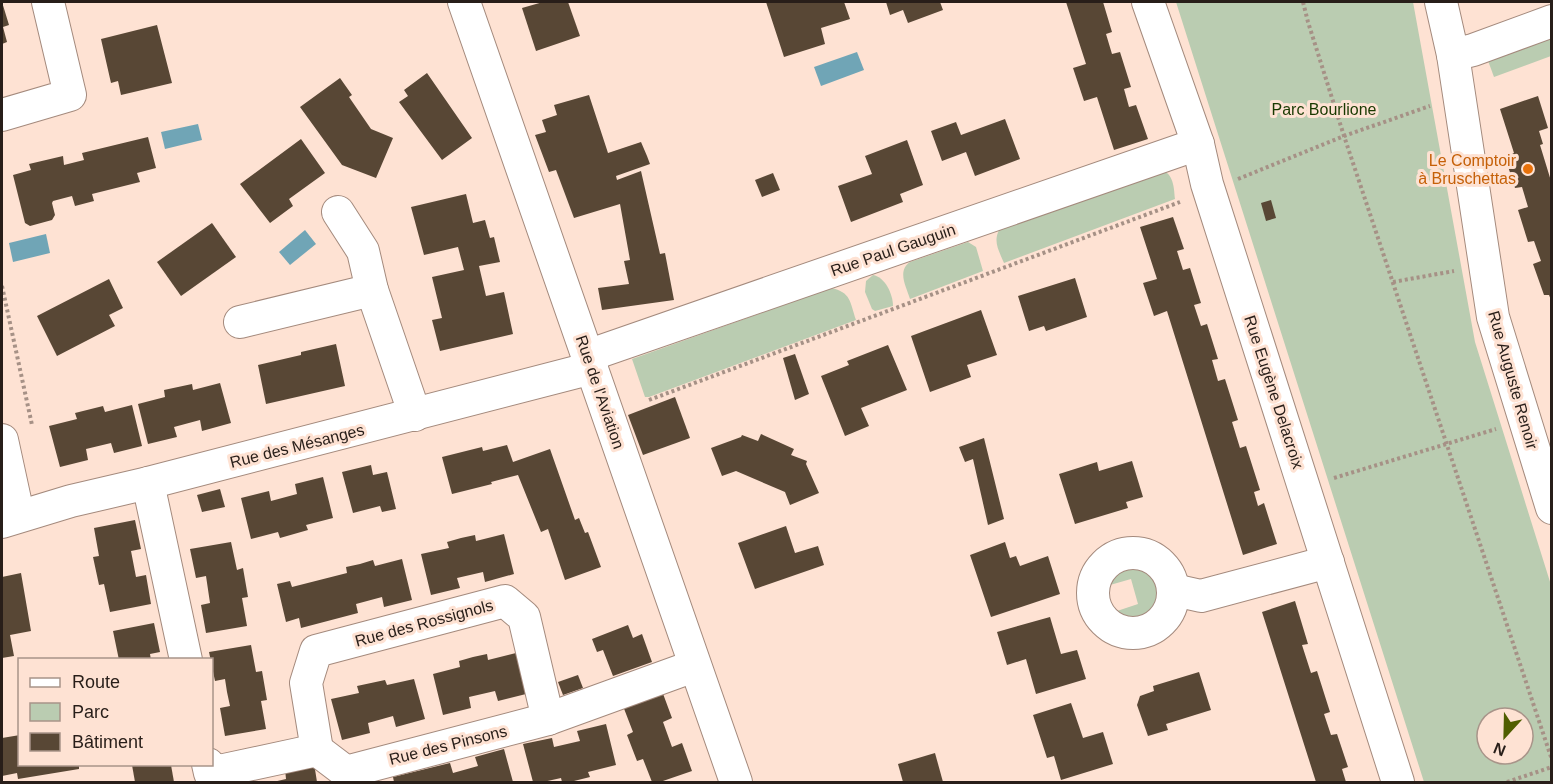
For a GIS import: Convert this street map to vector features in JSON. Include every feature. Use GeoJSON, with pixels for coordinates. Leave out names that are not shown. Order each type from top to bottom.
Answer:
{"type":"FeatureCollection","features":[{"type":"Feature","properties":{"kind":"street"},"geometry":{"type":"LineString","coordinates":[[2,114],[70,95],[48,2]]}},
{"type":"Feature","properties":{"kind":"street","name":"Rue de l'Aviation"},"geometry":{"type":"LineString","coordinates":[[464,2],[736,783]]}},
{"type":"Feature","properties":{"kind":"street","name":"Rue Eugène Delacroix"},"geometry":{"type":"LineString","coordinates":[[1148,2],[1198,144],[1222,182],[1305,487],[1398,783]]}},
{"type":"Feature","properties":{"kind":"street","name":"Rue Auguste Renoir"},"geometry":{"type":"LineString","coordinates":[[1441,2],[1453,55],[1493,317],[1551,507]]}},
{"type":"Feature","properties":{"kind":"street"},"geometry":{"type":"LineString","coordinates":[[1453,55],[1473,50],[1551,21]]}},
{"type":"Feature","properties":{"kind":"street","name":"Rue Paul Gauguin"},"geometry":{"type":"LineString","coordinates":[[590,362],[1198,144]]}},
{"type":"Feature","properties":{"kind":"street"},"geometry":{"type":"LineString","coordinates":[[338,212],[363,251],[372,290],[415,415]]}},
{"type":"Feature","properties":{"kind":"street"},"geometry":{"type":"LineString","coordinates":[[240,322],[372,290]]}},
{"type":"Feature","properties":{"kind":"street","name":"Rue des Mésanges"},"geometry":{"type":"LineString","coordinates":[[8,511],[71,501],[148,483],[415,415],[590,362]]}},
{"type":"Feature","properties":{"kind":"street"},"geometry":{"type":"LineString","coordinates":[[2,440],[8,511]]}},
{"type":"Feature","properties":{"kind":"street"},"geometry":{"type":"LineString","coordinates":[[148,483],[186,658]]}},
{"type":"Feature","properties":{"kind":"street"},"geometry":{"type":"LineString","coordinates":[[1173,590],[1202,596],[1328,562]]}},
{"type":"Feature","properties":{"kind":"street","name":"Rue des Rossignols"},"geometry":{"type":"LineString","coordinates":[[317,750],[306,683],[316,651],[505,601],[524,617],[548,719]]}},
{"type":"Feature","properties":{"kind":"street","name":"Rue des Pinsons"},"geometry":{"type":"LineString","coordinates":[[317,750],[345,772],[548,719],[694,666]]}},
{"type":"Feature","properties":{"kind":"street"},"geometry":{"type":"LineString","coordinates":[[208,766],[210,773],[317,750]]}},
{"type":"Feature","properties":{"kind":"path"},"geometry":{"type":"LineString","coordinates":[[1303,2],[1344,136],[1551,759]]}},
{"type":"Feature","properties":{"kind":"path"},"geometry":{"type":"LineString","coordinates":[[649,400],[1192,197],[1200,187],[1222,182],[1458,96]]}},
{"type":"Feature","properties":{"kind":"path"},"geometry":{"type":"LineString","coordinates":[[1393,282],[1455,271]]}},
{"type":"Feature","properties":{"kind":"path"},"geometry":{"type":"LineString","coordinates":[[2,286],[32,426]]}},
{"type":"Feature","properties":{"kind":"path"},"geometry":{"type":"LineString","coordinates":[[1305,487],[1509,425],[1504,416],[1520,410]]}},
{"type":"Feature","properties":{"kind":"path"},"geometry":{"type":"LineString","coordinates":[[1507,783],[1551,767]]}},
{"type":"Feature","properties":{"kind":"green space","name":"Parc Bourlione"},"geometry":{"type":"Polygon","coordinates":[[[1176,2],[1413,2],[1475,342],[1551,585],[1551,782],[1424,782],[1176,2]]]}},
{"type":"Feature","properties":{"kind":"green space"},"geometry":{"type":"Polygon","coordinates":[[[1551,34],[1551,56],[1494,77],[1487,58],[1551,34]]]}},
{"type":"Feature","properties":{"kind":"green space"},"geometry":{"type":"Polygon","coordinates":[[[1164,171],[1172,179],[1175,199],[1004,263],[997,243],[999,230],[1164,171]]]}},
{"type":"Feature","properties":{"kind":"green space"},"geometry":{"type":"Polygon","coordinates":[[[968,242],[976,247],[983,271],[910,299],[903,274],[910,262],[968,242]]]}},
{"type":"Feature","properties":{"kind":"green space"},"geometry":{"type":"Polygon","coordinates":[[[873,275],[881,279],[888,287],[893,306],[875,311],[872,309],[865,292],[866,281],[873,275]]]}},
{"type":"Feature","properties":{"kind":"green space"},"geometry":{"type":"Polygon","coordinates":[[[831,288],[846,295],[856,320],[645,397],[632,359],[831,288]]]}},
{"type":"Feature","properties":{"kind":"green space"},"geometry":{"type":"Polygon","coordinates":[[[1133,562],[1140,563],[1149,570],[1155,581],[1159,600],[1154,612],[1135,619],[1128,618],[1117,611],[1138,604],[1131,579],[1110,585],[1113,572],[1133,562]]]}},
{"type":"Feature","properties":{"kind":"water"},"geometry":{"type":"Polygon","coordinates":[[[857,52],[864,70],[821,86],[814,67],[857,52]]]}},
{"type":"Feature","properties":{"kind":"water"},"geometry":{"type":"Polygon","coordinates":[[[198,124],[202,140],[165,149],[161,132],[198,124]]]}},
{"type":"Feature","properties":{"kind":"water"},"geometry":{"type":"Polygon","coordinates":[[[305,230],[316,244],[290,265],[279,252],[305,230]]]}},
{"type":"Feature","properties":{"kind":"water"},"geometry":{"type":"Polygon","coordinates":[[[46,234],[50,253],[13,262],[9,243],[46,234]]]}},
{"type":"Feature","properties":{"kind":"building"},"geometry":{"type":"Polygon","coordinates":[[[2,2],[9,25],[3,27],[7,42],[2,44],[2,2]]]}},
{"type":"Feature","properties":{"kind":"building"},"geometry":{"type":"Polygon","coordinates":[[[543,2],[568,2],[580,36],[536,51],[522,8],[543,2]]]}},
{"type":"Feature","properties":{"kind":"building"},"geometry":{"type":"Polygon","coordinates":[[[766,2],[844,2],[850,19],[821,28],[825,44],[784,57],[766,2]]]}},
{"type":"Feature","properties":{"kind":"building"},"geometry":{"type":"Polygon","coordinates":[[[886,2],[940,2],[943,10],[908,23],[903,10],[890,15],[886,2]]]}},
{"type":"Feature","properties":{"kind":"building"},"geometry":{"type":"Polygon","coordinates":[[[1066,2],[1103,2],[1112,32],[1106,34],[1112,54],[1120,52],[1131,87],[1124,89],[1129,107],[1136,105],[1148,139],[1114,150],[1097,97],[1084,101],[1073,68],[1086,64],[1066,2]]]}},
{"type":"Feature","properties":{"kind":"building"},"geometry":{"type":"Polygon","coordinates":[[[157,25],[172,83],[121,95],[118,81],[111,83],[101,39],[157,25]]]}},
{"type":"Feature","properties":{"kind":"building"},"geometry":{"type":"Polygon","coordinates":[[[427,73],[472,138],[442,160],[399,102],[408,96],[404,90],[427,73]]]}},
{"type":"Feature","properties":{"kind":"building"},"geometry":{"type":"Polygon","coordinates":[[[340,78],[352,95],[349,97],[371,129],[393,138],[376,178],[342,165],[300,107],[340,78]]]}},
{"type":"Feature","properties":{"kind":"building"},"geometry":{"type":"Polygon","coordinates":[[[589,95],[608,153],[641,142],[647,156],[650,164],[616,176],[617,180],[641,171],[660,254],[665,253],[674,300],[602,310],[598,288],[629,284],[624,261],[630,260],[620,204],[574,218],[556,170],[549,172],[535,135],[546,132],[542,120],[557,115],[554,105],[589,95]]]}},
{"type":"Feature","properties":{"kind":"building"},"geometry":{"type":"Polygon","coordinates":[[[1538,96],[1548,128],[1539,131],[1543,144],[1540,145],[1551,181],[1551,300],[1549,295],[1544,295],[1533,264],[1541,261],[1534,241],[1528,242],[1518,210],[1528,207],[1522,187],[1515,188],[1505,157],[1514,153],[1500,109],[1538,96]]]}},
{"type":"Feature","properties":{"kind":"building"},"geometry":{"type":"Polygon","coordinates":[[[1005,119],[1020,159],[975,176],[966,152],[942,161],[931,131],[956,122],[961,135],[1005,119]]]}},
{"type":"Feature","properties":{"kind":"building"},"geometry":{"type":"Polygon","coordinates":[[[148,137],[156,168],[137,173],[140,182],[92,194],[94,201],[75,206],[72,196],[53,201],[55,215],[52,220],[30,226],[25,223],[13,175],[31,170],[29,164],[63,156],[64,165],[84,160],[82,153],[148,137]]]}},
{"type":"Feature","properties":{"kind":"building"},"geometry":{"type":"Polygon","coordinates":[[[301,139],[325,173],[289,199],[293,206],[270,223],[240,184],[301,139]]]}},
{"type":"Feature","properties":{"kind":"building"},"geometry":{"type":"Polygon","coordinates":[[[907,140],[923,185],[900,194],[903,202],[851,222],[838,186],[872,174],[865,156],[907,140]]]}},
{"type":"Feature","properties":{"kind":"building"},"geometry":{"type":"Polygon","coordinates":[[[773,173],[780,190],[762,197],[755,180],[773,173]]]}},
{"type":"Feature","properties":{"kind":"building"},"geometry":{"type":"Polygon","coordinates":[[[466,194],[473,223],[485,220],[490,238],[494,237],[500,262],[479,266],[486,296],[504,292],[513,334],[440,351],[432,320],[442,318],[432,277],[464,270],[458,247],[424,255],[411,207],[466,194]]]}},
{"type":"Feature","properties":{"kind":"building"},"geometry":{"type":"Polygon","coordinates":[[[1271,200],[1276,218],[1266,221],[1261,203],[1271,200]]]}},
{"type":"Feature","properties":{"kind":"building"},"geometry":{"type":"Polygon","coordinates":[[[1173,217],[1184,249],[1177,251],[1183,270],[1190,268],[1201,303],[1194,305],[1201,326],[1207,324],[1218,359],[1212,360],[1218,381],[1225,379],[1238,420],[1232,422],[1240,448],[1246,446],[1260,490],[1254,492],[1258,506],[1264,503],[1277,544],[1243,555],[1167,311],[1154,316],[1143,283],[1157,279],[1140,227],[1173,217]]]}},
{"type":"Feature","properties":{"kind":"building"},"geometry":{"type":"Polygon","coordinates":[[[212,223],[236,257],[181,296],[157,262],[212,223]]]}},
{"type":"Feature","properties":{"kind":"building"},"geometry":{"type":"Polygon","coordinates":[[[1075,278],[1087,317],[1046,331],[1044,326],[1029,331],[1018,296],[1075,278]]]}},
{"type":"Feature","properties":{"kind":"building"},"geometry":{"type":"Polygon","coordinates":[[[109,279],[123,308],[109,315],[115,326],[57,356],[37,316],[109,279]]]}},
{"type":"Feature","properties":{"kind":"building"},"geometry":{"type":"Polygon","coordinates":[[[981,310],[997,355],[967,365],[971,377],[930,392],[911,336],[981,310]]]}},
{"type":"Feature","properties":{"kind":"building"},"geometry":{"type":"Polygon","coordinates":[[[336,344],[345,386],[266,404],[258,365],[336,344]]]}},
{"type":"Feature","properties":{"kind":"building"},"geometry":{"type":"Polygon","coordinates":[[[888,345],[907,390],[861,408],[869,426],[845,436],[821,376],[849,365],[847,361],[888,345]]]}},
{"type":"Feature","properties":{"kind":"building"},"geometry":{"type":"Polygon","coordinates":[[[795,354],[809,394],[795,400],[783,358],[795,354]]]}},
{"type":"Feature","properties":{"kind":"building"},"geometry":{"type":"Polygon","coordinates":[[[220,383],[231,423],[202,431],[200,420],[174,427],[177,437],[148,444],[138,404],[165,397],[164,390],[192,384],[193,390],[220,383]]]}},
{"type":"Feature","properties":{"kind":"building"},"geometry":{"type":"Polygon","coordinates":[[[675,397],[690,438],[643,455],[628,415],[675,397]]]}},
{"type":"Feature","properties":{"kind":"building"},"geometry":{"type":"Polygon","coordinates":[[[132,405],[142,446],[114,453],[111,443],[86,449],[88,460],[60,467],[49,426],[77,419],[75,413],[103,406],[105,412],[132,405]]]}},
{"type":"Feature","properties":{"kind":"building"},"geometry":{"type":"Polygon","coordinates":[[[761,434],[794,449],[791,455],[807,461],[806,464],[819,493],[790,505],[785,492],[736,471],[722,476],[711,448],[742,435],[758,441],[761,434]]]}},
{"type":"Feature","properties":{"kind":"building"},"geometry":{"type":"Polygon","coordinates":[[[984,438],[1004,519],[988,525],[973,459],[965,462],[959,447],[984,438]]]}},
{"type":"Feature","properties":{"kind":"building"},"geometry":{"type":"Polygon","coordinates":[[[507,445],[513,462],[550,449],[575,520],[579,518],[585,533],[588,532],[601,567],[565,580],[548,529],[541,532],[518,475],[452,494],[442,457],[482,447],[483,451],[507,445]]]}},
{"type":"Feature","properties":{"kind":"building"},"geometry":{"type":"Polygon","coordinates":[[[1132,461],[1143,497],[1126,502],[1128,508],[1075,524],[1059,474],[1097,462],[1099,471],[1132,461]]]}},
{"type":"Feature","properties":{"kind":"building"},"geometry":{"type":"Polygon","coordinates":[[[371,465],[373,475],[387,472],[396,509],[382,512],[380,506],[353,513],[342,472],[371,465]]]}},
{"type":"Feature","properties":{"kind":"building"},"geometry":{"type":"Polygon","coordinates":[[[323,477],[333,518],[306,525],[308,530],[280,538],[278,532],[251,539],[241,498],[269,491],[271,501],[297,494],[295,484],[323,477]]]}},
{"type":"Feature","properties":{"kind":"building"},"geometry":{"type":"Polygon","coordinates":[[[220,489],[225,507],[202,512],[197,495],[220,489]]]}},
{"type":"Feature","properties":{"kind":"building"},"geometry":{"type":"Polygon","coordinates":[[[135,520],[141,549],[131,551],[136,577],[146,575],[151,604],[110,612],[104,584],[99,585],[93,557],[99,556],[94,528],[135,520]]]}},
{"type":"Feature","properties":{"kind":"building"},"geometry":{"type":"Polygon","coordinates":[[[786,526],[795,553],[818,546],[824,565],[755,589],[738,543],[786,526]]]}},
{"type":"Feature","properties":{"kind":"building"},"geometry":{"type":"Polygon","coordinates":[[[504,534],[514,574],[485,582],[483,572],[457,578],[460,588],[431,595],[421,554],[449,548],[447,542],[461,538],[475,535],[476,541],[504,534]]]}},
{"type":"Feature","properties":{"kind":"building"},"geometry":{"type":"Polygon","coordinates":[[[231,542],[237,570],[243,568],[248,597],[242,598],[247,626],[206,633],[201,605],[210,603],[206,576],[196,578],[190,549],[231,542]]]}},
{"type":"Feature","properties":{"kind":"building"},"geometry":{"type":"Polygon","coordinates":[[[1005,542],[1010,558],[1016,556],[1020,566],[1048,556],[1060,594],[991,617],[970,555],[1005,542]]]}},
{"type":"Feature","properties":{"kind":"building"},"geometry":{"type":"Polygon","coordinates":[[[402,559],[412,600],[384,607],[382,597],[356,604],[358,613],[301,628],[299,618],[286,622],[277,584],[290,581],[292,587],[347,573],[346,567],[373,560],[375,566],[402,559]]]}},
{"type":"Feature","properties":{"kind":"building"},"geometry":{"type":"Polygon","coordinates":[[[21,573],[31,631],[10,635],[14,656],[2,658],[2,577],[21,573]]]}},
{"type":"Feature","properties":{"kind":"building"},"geometry":{"type":"Polygon","coordinates":[[[1295,601],[1308,644],[1302,645],[1311,673],[1317,671],[1330,712],[1324,714],[1331,735],[1337,734],[1348,767],[1342,769],[1346,782],[1316,782],[1262,612],[1295,601]]]}},
{"type":"Feature","properties":{"kind":"building"},"geometry":{"type":"Polygon","coordinates":[[[1050,617],[1061,654],[1077,650],[1086,679],[1036,694],[1026,659],[1007,665],[997,632],[1050,617]]]}},
{"type":"Feature","properties":{"kind":"building"},"geometry":{"type":"Polygon","coordinates":[[[154,623],[160,652],[150,654],[151,658],[119,658],[113,631],[154,623]]]}},
{"type":"Feature","properties":{"kind":"building"},"geometry":{"type":"Polygon","coordinates":[[[628,625],[633,638],[642,634],[652,662],[613,676],[603,650],[597,652],[592,639],[628,625]]]}},
{"type":"Feature","properties":{"kind":"building"},"geometry":{"type":"Polygon","coordinates":[[[251,645],[256,672],[262,671],[267,700],[261,701],[266,729],[225,736],[220,708],[230,706],[225,679],[215,681],[213,658],[210,658],[209,652],[251,645]]]}},
{"type":"Feature","properties":{"kind":"building"},"geometry":{"type":"Polygon","coordinates":[[[516,653],[526,694],[498,701],[495,691],[469,697],[471,708],[443,715],[433,674],[460,667],[459,661],[473,657],[487,654],[488,660],[516,653]]]}},
{"type":"Feature","properties":{"kind":"building"},"geometry":{"type":"Polygon","coordinates":[[[1199,672],[1211,710],[1166,724],[1168,730],[1148,736],[1137,705],[1140,696],[1154,691],[1153,686],[1199,672]]]}},
{"type":"Feature","properties":{"kind":"building"},"geometry":{"type":"Polygon","coordinates":[[[578,675],[583,688],[563,695],[558,682],[578,675]]]}},
{"type":"Feature","properties":{"kind":"building"},"geometry":{"type":"Polygon","coordinates":[[[414,679],[425,719],[396,727],[393,716],[368,723],[370,733],[342,740],[331,699],[359,693],[357,686],[385,680],[387,685],[414,679]]]}},
{"type":"Feature","properties":{"kind":"building"},"geometry":{"type":"Polygon","coordinates":[[[662,691],[672,718],[663,722],[672,747],[682,743],[692,771],[660,782],[652,782],[643,759],[637,761],[627,735],[633,732],[623,706],[662,691]]]}},
{"type":"Feature","properties":{"kind":"building"},"geometry":{"type":"Polygon","coordinates":[[[1071,703],[1083,738],[1103,732],[1113,764],[1061,780],[1054,756],[1047,758],[1033,715],[1071,703]]]}},
{"type":"Feature","properties":{"kind":"building"},"geometry":{"type":"Polygon","coordinates":[[[606,724],[616,765],[588,772],[590,777],[570,782],[562,782],[561,778],[533,782],[523,744],[552,738],[554,747],[580,741],[577,731],[606,724]]]}},
{"type":"Feature","properties":{"kind":"building"},"geometry":{"type":"Polygon","coordinates":[[[18,735],[18,766],[79,766],[79,769],[18,779],[17,773],[2,776],[2,738],[18,735]]]}},
{"type":"Feature","properties":{"kind":"building"},"geometry":{"type":"Polygon","coordinates":[[[504,749],[513,782],[394,782],[393,777],[450,763],[453,773],[478,766],[475,757],[504,749]]]}},
{"type":"Feature","properties":{"kind":"building"},"geometry":{"type":"Polygon","coordinates":[[[935,753],[943,782],[903,782],[898,764],[935,753]]]}},
{"type":"Feature","properties":{"kind":"building"},"geometry":{"type":"Polygon","coordinates":[[[314,763],[317,782],[273,782],[286,779],[285,769],[314,763]]]}},
{"type":"Feature","properties":{"kind":"building"},"geometry":{"type":"Polygon","coordinates":[[[132,766],[171,766],[174,782],[135,782],[132,766]]]}},
{"type":"Feature","properties":{"kind":"place","name":"Le Comptoir à Bruschettas"},"geometry":{"type":"Point","coordinates":[1528,169]}}]}
